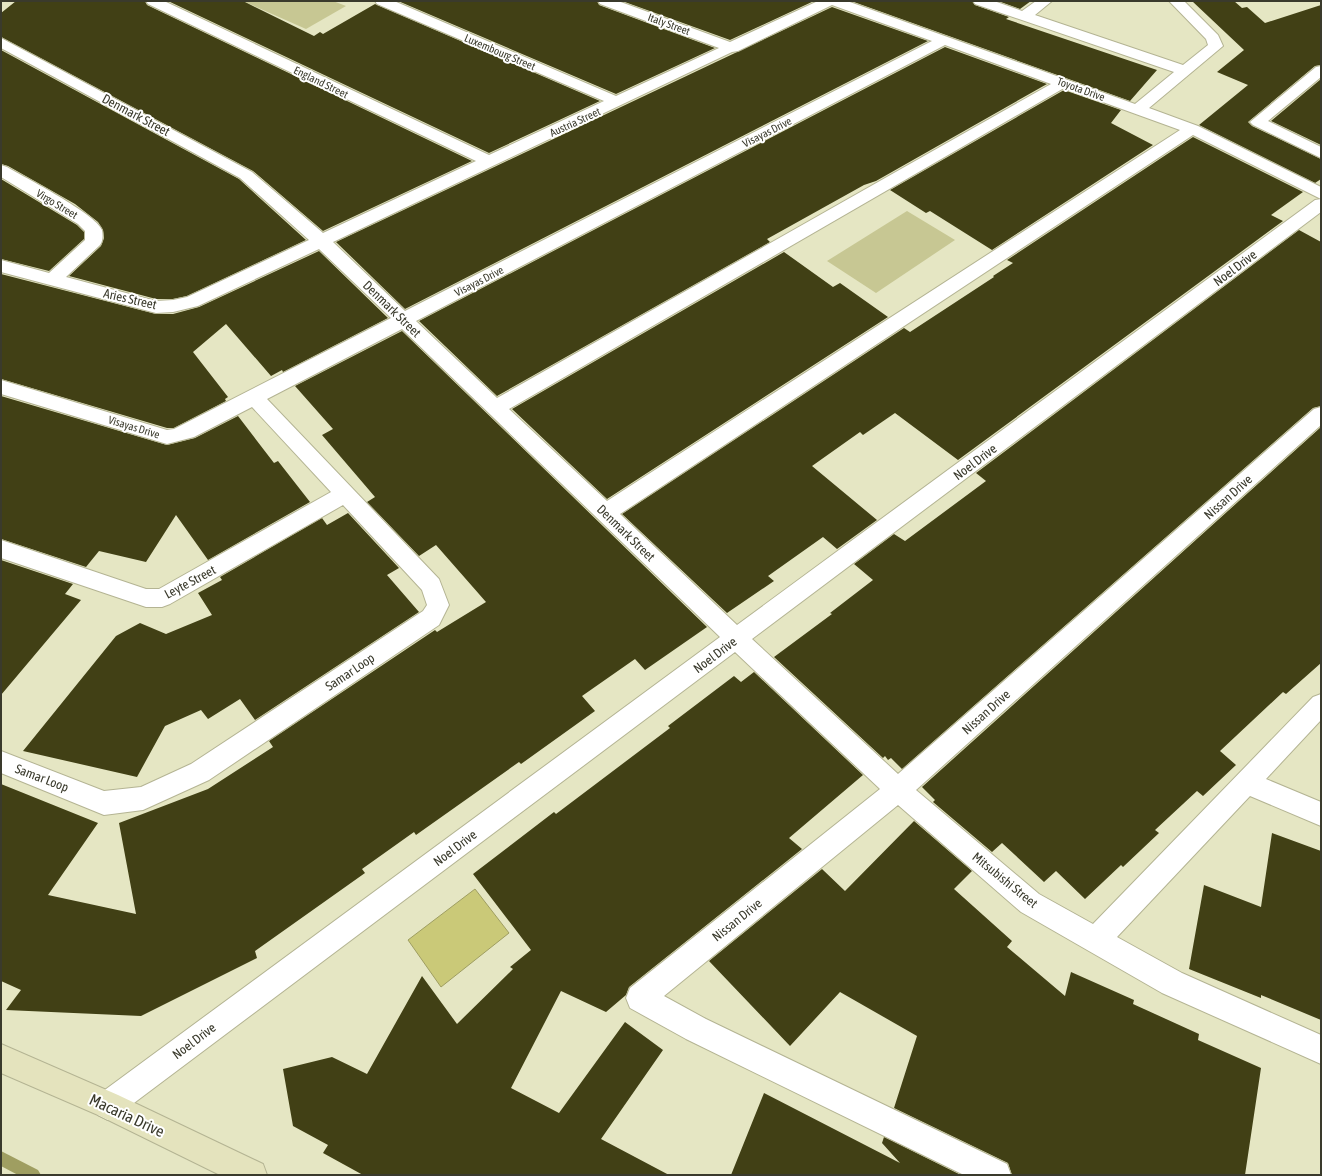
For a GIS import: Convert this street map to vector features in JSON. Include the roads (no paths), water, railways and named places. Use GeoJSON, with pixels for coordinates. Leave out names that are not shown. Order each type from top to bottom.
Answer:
{"type":"FeatureCollection","features":[{"type":"Feature","properties":{"kind":"street","name":"England Street"},"geometry":{"type":"LineString","coordinates":[[153,1],[490,162]]}},
{"type":"Feature","properties":{"kind":"street","name":"Luxembourg Street"},"geometry":{"type":"LineString","coordinates":[[382,1],[618,102]]}},
{"type":"Feature","properties":{"kind":"street","name":"Italy Street"},"geometry":{"type":"LineString","coordinates":[[605,1],[733,48]]}},
{"type":"Feature","properties":{"kind":"street","name":"Austria Street"},"geometry":{"type":"LineString","coordinates":[[321,241],[733,48],[829,1]]}},
{"type":"Feature","properties":{"kind":"street","name":"Toyota Drive"},"geometry":{"type":"LineString","coordinates":[[834,1],[1192,129],[1321,194]]}},
{"type":"Feature","properties":{"kind":"street"},"geometry":{"type":"LineString","coordinates":[[980,1],[1185,71]]}},
{"type":"Feature","properties":{"kind":"street"},"geometry":{"type":"LineString","coordinates":[[1024,16],[1045,1]]}},
{"type":"Feature","properties":{"kind":"street"},"geometry":{"type":"LineString","coordinates":[[1137,110],[1216,46],[1213,38],[1176,1]]}},
{"type":"Feature","properties":{"kind":"street","name":"Visayas Drive"},"geometry":{"type":"LineString","coordinates":[[1,387],[168,437],[187,432],[944,40]]}},
{"type":"Feature","properties":{"kind":"street","name":"Denmark Street"},"geometry":{"type":"LineString","coordinates":[[1,42],[246,175],[321,241],[737,639]]}},
{"type":"Feature","properties":{"kind":"street"},"geometry":{"type":"LineString","coordinates":[[1321,70],[1258,122],[1321,153]]}},
{"type":"Feature","properties":{"kind":"street"},"geometry":{"type":"LineString","coordinates":[[495,408],[1063,83]]}},
{"type":"Feature","properties":{"kind":"street"},"geometry":{"type":"LineString","coordinates":[[605,513],[1192,129]]}},
{"type":"Feature","properties":{"kind":"street","name":"Virgo Street"},"geometry":{"type":"LineString","coordinates":[[1,170],[84,220],[94,230],[94,240],[52,280]]}},
{"type":"Feature","properties":{"kind":"street","name":"Noel Drive"},"geometry":{"type":"LineString","coordinates":[[108,1104],[737,639],[1321,204]]}},
{"type":"Feature","properties":{"kind":"street","name":"Aries Street"},"geometry":{"type":"LineString","coordinates":[[1,266],[156,307],[173,306],[192,302],[321,241]]}},
{"type":"Feature","properties":{"kind":"street","name":"Samar Loop"},"geometry":{"type":"LineString","coordinates":[[1,762],[104,803],[144,798],[200,772],[431,618],[438,605],[431,586],[344,495],[254,397]]}},
{"type":"Feature","properties":{"kind":"street","name":"Nissan Drive"},"geometry":{"type":"LineString","coordinates":[[996,1175],[696,1029],[640,998],[898,790],[1321,414]]}},
{"type":"Feature","properties":{"kind":"street","name":"Leyte Street"},"geometry":{"type":"LineString","coordinates":[[1,549],[146,598],[162,598],[344,495]]}},
{"type":"Feature","properties":{"kind":"street","name":"Mitsubishi Street"},"geometry":{"type":"LineString","coordinates":[[737,639],[898,790],[1030,903],[1172,983],[1321,1050]]}},
{"type":"Feature","properties":{"kind":"street"},"geometry":{"type":"LineString","coordinates":[[1096,940],[1247,784],[1321,704]]}},
{"type":"Feature","properties":{"kind":"street"},"geometry":{"type":"LineString","coordinates":[[1247,784],[1321,814]]}},
{"type":"Feature","properties":{"kind":"street","name":"Macaria Drive"},"geometry":{"type":"LineString","coordinates":[[1,1058],[108,1104],[252,1175]]}},
{"type":"Feature","properties":{"kind":"waterway"},"geometry":{"type":"LineString","coordinates":[[1,1158],[33,1175]]}}]}
